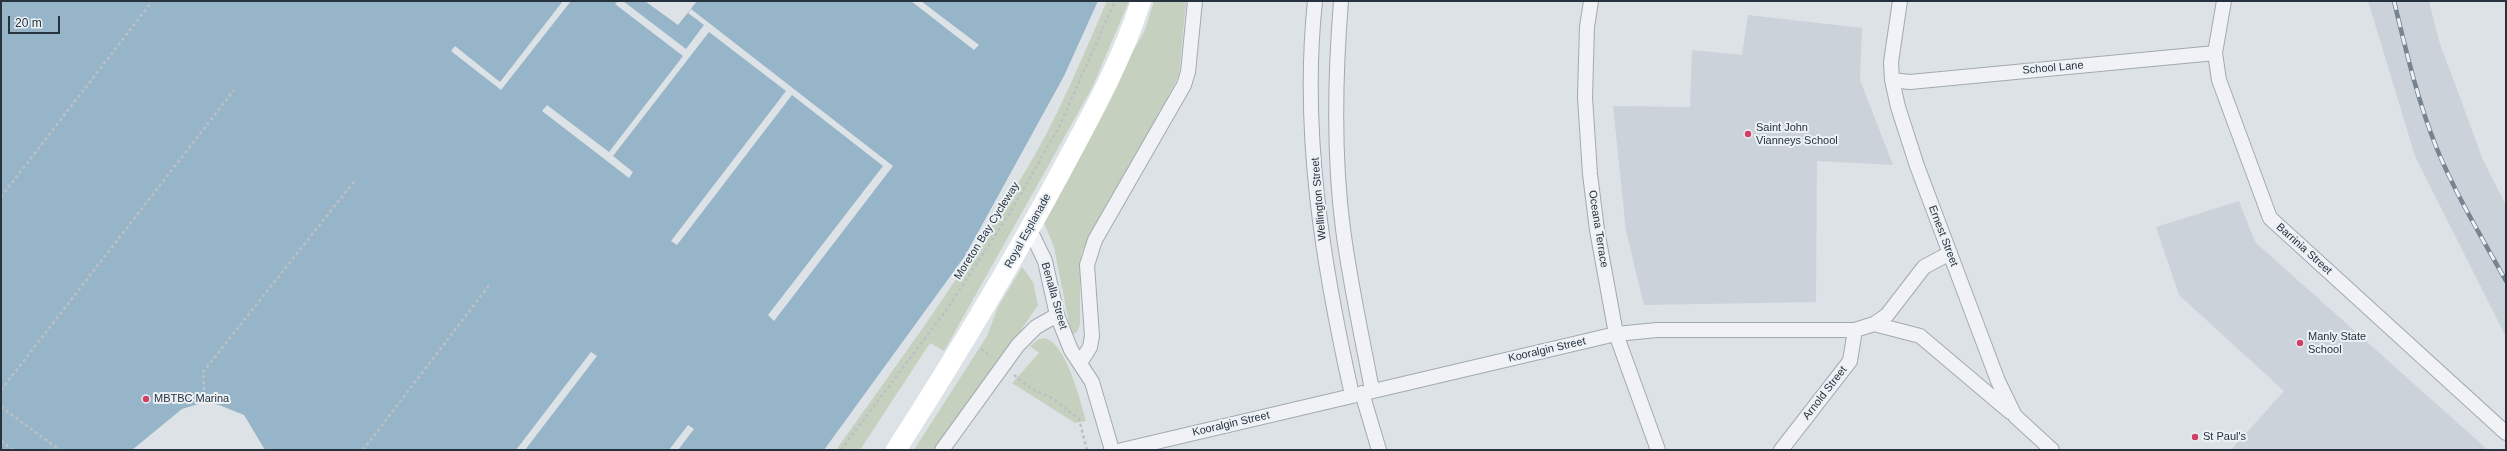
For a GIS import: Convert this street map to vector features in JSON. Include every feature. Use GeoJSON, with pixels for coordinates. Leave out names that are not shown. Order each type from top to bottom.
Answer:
{"type":"FeatureCollection","features":[{"type":"Feature","properties":{"kind":"street","name":"Royal Esplanade"},"geometry":{"type":"LineString","coordinates":[[896,450],[966,338],[1030,230],[1124,50],[1141,1]]}},
{"type":"Feature","properties":{"kind":"street"},"geometry":{"type":"LineString","coordinates":[[1080,363],[1090,347],[1092,336],[1086,265],[1095,240],[1184,85],[1188,72],[1195,1]]}},
{"type":"Feature","properties":{"kind":"street","name":"Wellington Street"},"geometry":{"type":"LineString","coordinates":[[1315,1],[1310,49],[1311,134],[1321,236],[1336,321],[1362,393],[1379,450]]}},
{"type":"Feature","properties":{"kind":"street","name":"Wellington Street"},"geometry":{"type":"LineString","coordinates":[[1341,1],[1335,71],[1336,148],[1343,229],[1362,393]]}},
{"type":"Feature","properties":{"kind":"street","name":"Oceana Terrace"},"geometry":{"type":"LineString","coordinates":[[1591,1],[1588,27],[1585,97],[1590,174],[1597,230],[1616,334],[1658,450]]}},
{"type":"Feature","properties":{"kind":"street","name":"Ernest Street"},"geometry":{"type":"LineString","coordinates":[[1900,1],[1891,62],[1892,80],[1917,166],[1998,381],[2015,416],[2052,450]]}},
{"type":"Feature","properties":{"kind":"street","name":"Barrinia Street"},"geometry":{"type":"LineString","coordinates":[[2224,1],[2215,53],[2219,80],[2270,218],[2506,434]]}},
{"type":"Feature","properties":{"kind":"street","name":"School Lane"},"geometry":{"type":"LineString","coordinates":[[1892,80],[1910,82],[2215,53]]}},
{"type":"Feature","properties":{"kind":"street","name":"Benalla Street"},"geometry":{"type":"LineString","coordinates":[[1030,230],[1045,261],[1057,315],[1071,350],[1092,382],[1112,450]]}},
{"type":"Feature","properties":{"kind":"street","name":"Kooralgin Street"},"geometry":{"type":"LineString","coordinates":[[1122,450],[1616,334],[1657,330],[1855,330],[1874,324],[1887,315],[1924,267],[1950,253]]}},
{"type":"Feature","properties":{"kind":"street"},"geometry":{"type":"LineString","coordinates":[[942,450],[1018,345],[1036,327],[1057,315]]}},
{"type":"Feature","properties":{"kind":"street"},"geometry":{"type":"LineString","coordinates":[[1874,324],[1920,336],[2015,416]]}},
{"type":"Feature","properties":{"kind":"street","name":"Arnold Street"},"geometry":{"type":"LineString","coordinates":[[1781,450],[1850,361],[1855,330]]}},
{"type":"Feature","properties":{"kind":"path","name":"Moreton Bay Cycleway"},"geometry":{"type":"LineString","coordinates":[[841,450],[947,309],[1011,211],[1059,127],[1115,1]]}},
{"type":"Feature","properties":{"kind":"path"},"geometry":{"type":"LineString","coordinates":[[1,197],[150,4]]}},
{"type":"Feature","properties":{"kind":"path"},"geometry":{"type":"LineString","coordinates":[[1,390],[234,90]]}},
{"type":"Feature","properties":{"kind":"path"},"geometry":{"type":"LineString","coordinates":[[205,402],[203,372],[356,178]]}},
{"type":"Feature","properties":{"kind":"path"},"geometry":{"type":"LineString","coordinates":[[363,450],[490,284]]}},
{"type":"Feature","properties":{"kind":"path"},"geometry":{"type":"LineString","coordinates":[[966,338],[1004,366],[1030,388],[1052,398],[1079,419],[1087,450]]}},
{"type":"Feature","properties":{"kind":"path"},"geometry":{"type":"LineString","coordinates":[[1,407],[60,450]]}},
{"type":"Feature","properties":{"kind":"path"},"geometry":{"type":"LineString","coordinates":[[1,441],[13,450]]}},
{"type":"Feature","properties":{"kind":"shaded area"},"geometry":{"type":"Polygon","coordinates":[[[2368,1],[2429,1],[2439,41],[2483,160],[2506,205],[2506,337],[2415,156],[2368,1]]]}},
{"type":"Feature","properties":{"kind":"shaded area","name":"Saint John Vianneys School"},"geometry":{"type":"Polygon","coordinates":[[[1748,15],[1862,28],[1860,80],[1893,165],[1817,161],[1816,302],[1644,305],[1626,231],[1613,106],[1690,107],[1692,50],[1742,55],[1748,15]]]}},
{"type":"Feature","properties":{"kind":"shaded area","name":"Manly State School"},"geometry":{"type":"Polygon","coordinates":[[[2239,201],[2255,242],[2488,450],[2231,450],[2284,391],[2179,295],[2156,227],[2239,201]]]}},
{"type":"Feature","properties":{"kind":"green space"},"geometry":{"type":"Polygon","coordinates":[[[1107,1],[1129,1],[1092,88],[944,351],[930,343],[860,450],[836,450],[956,280],[1023,175],[1058,111],[1107,1]]]}},
{"type":"Feature","properties":{"kind":"green space"},"geometry":{"type":"Polygon","coordinates":[[[1154,1],[1186,1],[1179,75],[1158,117],[1082,252],[1080,262],[1080,324],[1077,332],[1073,334],[1070,328],[1054,247],[1044,223],[1098,113],[1145,30],[1154,1]]]}},
{"type":"Feature","properties":{"kind":"green space"},"geometry":{"type":"Polygon","coordinates":[[[1022,267],[1033,282],[1038,305],[981,390],[934,450],[914,450],[987,336],[998,307],[1022,267]]]}},
{"type":"Feature","properties":{"kind":"green space"},"geometry":{"type":"Polygon","coordinates":[[[1045,338],[1053,343],[1060,351],[1072,374],[1086,421],[1075,423],[1012,383],[1039,353],[1030,346],[1039,339],[1045,338]]]}},
{"type":"Feature","properties":{"kind":"water"},"geometry":{"type":"Polygon","coordinates":[[[1,1],[645,1],[678,25],[697,1],[1098,1],[1064,76],[965,256],[824,450],[265,450],[244,415],[219,405],[205,402],[182,409],[132,450],[1,450],[1,1]]]}},
{"type":"Feature","properties":{"kind":"pier"},"geometry":{"type":"Polygon","coordinates":[[[563,1],[571,1],[501,90],[451,51],[455,46],[500,82],[563,1]]]}},
{"type":"Feature","properties":{"kind":"pier"},"geometry":{"type":"Polygon","coordinates":[[[618,1],[623,1],[686,49],[704,25],[688,13],[691,9],[893,166],[774,321],[768,315],[883,166],[792,95],[677,245],[671,241],[786,91],[709,32],[613,156],[633,172],[629,178],[542,111],[547,105],[609,152],[683,56],[615,4],[618,1]]]}},
{"type":"Feature","properties":{"kind":"pier"},"geometry":{"type":"Polygon","coordinates":[[[911,1],[921,1],[979,45],[974,50],[911,1]]]}},
{"type":"Feature","properties":{"kind":"pier"},"geometry":{"type":"Polygon","coordinates":[[[591,352],[597,356],[525,450],[516,450],[591,352]]]}},
{"type":"Feature","properties":{"kind":"pier"},"geometry":{"type":"Polygon","coordinates":[[[688,425],[694,429],[678,450],[669,450],[688,425]]]}},
{"type":"Feature","properties":{"kind":"railway"},"geometry":{"type":"LineString","coordinates":[[2394,1],[2418,95],[2437,149],[2461,200],[2506,281]]}},
{"type":"Feature","properties":{"kind":"place","name":"Saint John Vianneys School"},"geometry":{"type":"Point","coordinates":[1748,134]}},
{"type":"Feature","properties":{"kind":"place","name":"Manly State School"},"geometry":{"type":"Point","coordinates":[2300,343]}},
{"type":"Feature","properties":{"kind":"place","name":"MBTBC Marina"},"geometry":{"type":"Point","coordinates":[146,399]}},
{"type":"Feature","properties":{"kind":"place","name":"St Paul's"},"geometry":{"type":"Point","coordinates":[2195,437]}}]}
